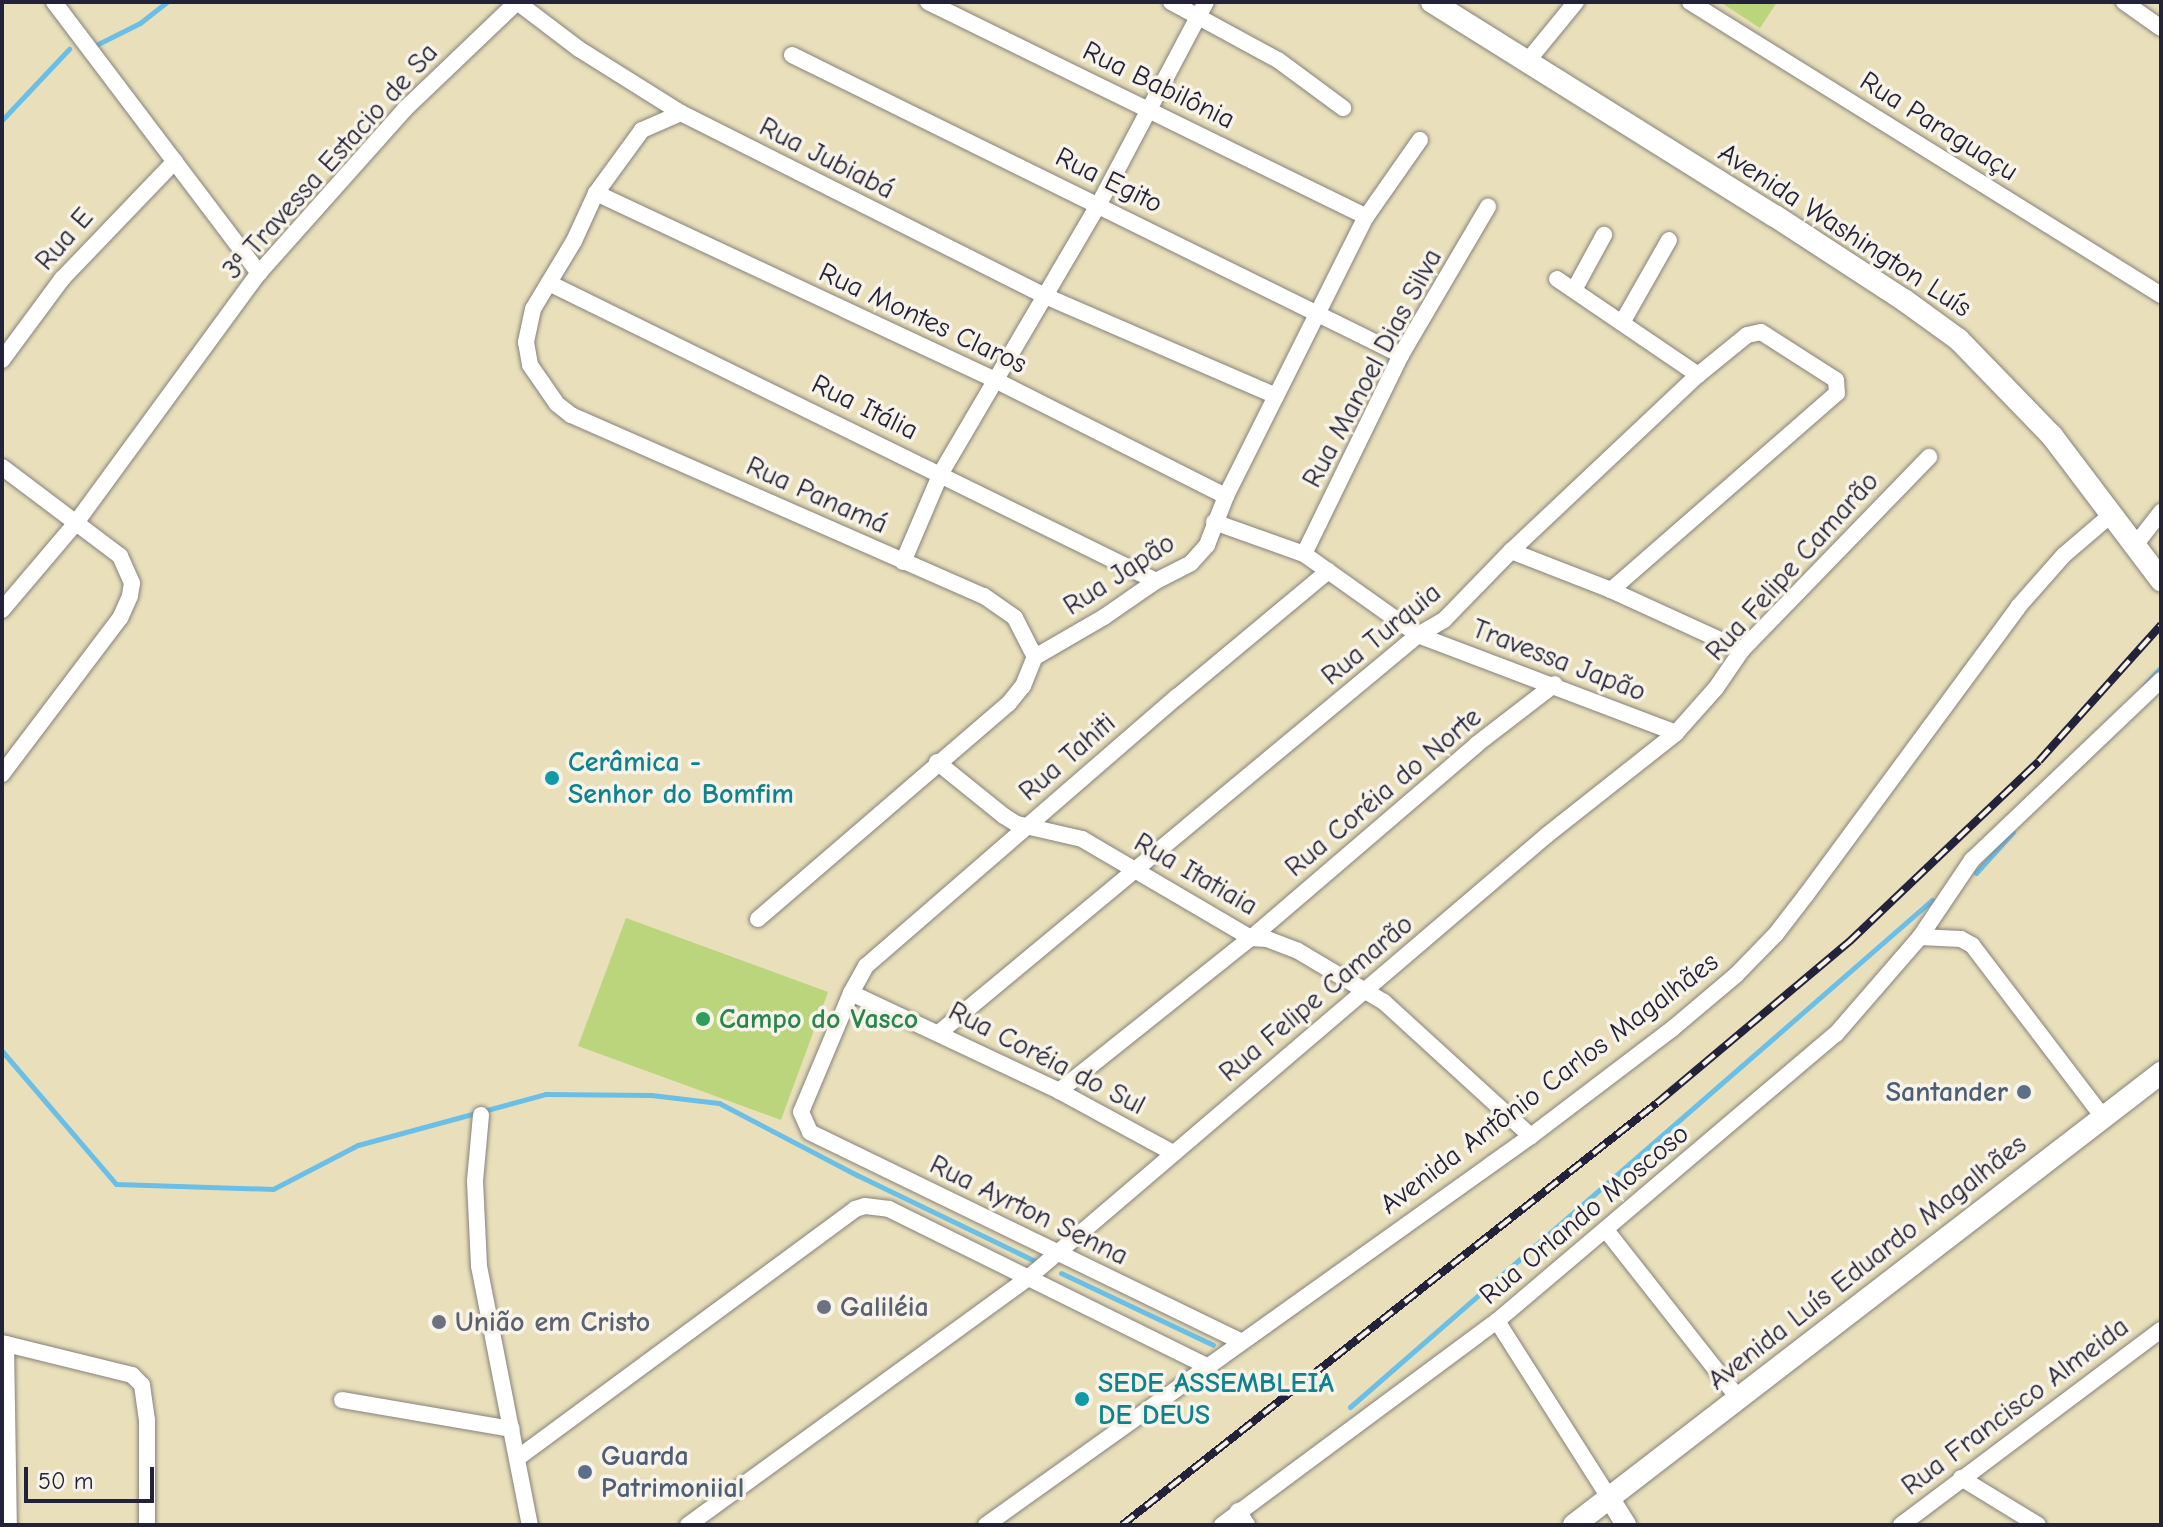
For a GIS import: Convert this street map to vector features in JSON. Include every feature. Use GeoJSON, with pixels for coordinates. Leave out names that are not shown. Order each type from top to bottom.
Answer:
{"type":"FeatureCollection","features":[{"type":"Feature","properties":{"kind":"main road","name":"Avenida Washington Luís"},"geometry":{"type":"LineString","coordinates":[[1432,2],[1801,233],[1959,340],[2052,436],[2161,580]]}},
{"type":"Feature","properties":{"kind":"main road","name":"Avenida Luís Eduardo Magalhães"},"geometry":{"type":"LineString","coordinates":[[1574,1525],[2161,1073]]}},
{"type":"Feature","properties":{"kind":"street"},"geometry":{"type":"LineString","coordinates":[[54,2],[259,273]]}},
{"type":"Feature","properties":{"kind":"street","name":"3ª Travessa Estacio de Sa"},"geometry":{"type":"LineString","coordinates":[[2,610],[75,524],[259,273],[405,109],[517,2],[579,49],[681,113]]}},
{"type":"Feature","properties":{"kind":"street","name":"Rua Babilônia"},"geometry":{"type":"LineString","coordinates":[[928,2],[1150,108],[1366,217]]}},
{"type":"Feature","properties":{"kind":"street"},"geometry":{"type":"LineString","coordinates":[[1171,2],[1203,8],[1343,108]]}},
{"type":"Feature","properties":{"kind":"street"},"geometry":{"type":"LineString","coordinates":[[1526,63],[1576,2]]}},
{"type":"Feature","properties":{"kind":"street","name":"Rua Paraguaçu"},"geometry":{"type":"LineString","coordinates":[[1690,2],[2161,295]]}},
{"type":"Feature","properties":{"kind":"street"},"geometry":{"type":"LineString","coordinates":[[2124,2],[2161,28]]}},
{"type":"Feature","properties":{"kind":"street"},"geometry":{"type":"LineString","coordinates":[[903,562],[941,473],[993,379],[1099,204],[1203,8]]}},
{"type":"Feature","properties":{"kind":"street","name":"Rua Egito"},"geometry":{"type":"LineString","coordinates":[[792,55],[1401,355]]}},
{"type":"Feature","properties":{"kind":"street"},"geometry":{"type":"LineString","coordinates":[[551,284],[596,193],[642,130],[681,113]]}},
{"type":"Feature","properties":{"kind":"street","name":"Rua Jubiabá"},"geometry":{"type":"LineString","coordinates":[[681,113],[1043,295],[1276,396]]}},
{"type":"Feature","properties":{"kind":"street","name":"Rua Japão"},"geometry":{"type":"LineString","coordinates":[[1035,657],[1104,617],[1156,581],[1191,563],[1207,545],[1226,496],[1366,217],[1420,140]]}},
{"type":"Feature","properties":{"kind":"street","name":"Rua E"},"geometry":{"type":"LineString","coordinates":[[2,360],[62,279],[175,161]]}},
{"type":"Feature","properties":{"kind":"street","name":"Rua Montes Claros"},"geometry":{"type":"LineString","coordinates":[[596,193],[993,379],[1226,496]]}},
{"type":"Feature","properties":{"kind":"street","name":"Rua Manoel Dias Silva"},"geometry":{"type":"LineString","coordinates":[[1304,554],[1401,355],[1488,207]]}},
{"type":"Feature","properties":{"kind":"street"},"geometry":{"type":"LineString","coordinates":[[1574,290],[1604,235]]}},
{"type":"Feature","properties":{"kind":"street"},"geometry":{"type":"LineString","coordinates":[[1623,321],[1669,240]]}},
{"type":"Feature","properties":{"kind":"street"},"geometry":{"type":"LineString","coordinates":[[1557,279],[1623,321],[1698,375]]}},
{"type":"Feature","properties":{"kind":"street","name":"Rua Panamá"},"geometry":{"type":"LineString","coordinates":[[551,284],[533,309],[526,342],[530,365],[557,404],[571,415],[1003,607],[1024,633],[1035,657]]}},
{"type":"Feature","properties":{"kind":"street","name":"Rua Itália"},"geometry":{"type":"LineString","coordinates":[[551,284],[1156,581]]}},
{"type":"Feature","properties":{"kind":"street","name":"Rua Turquia"},"geometry":{"type":"LineString","coordinates":[[940,1032],[1418,635],[1444,620],[1511,551],[1698,375],[1747,335],[1757,331],[1833,377],[1838,383],[1837,393],[1611,590]]}},
{"type":"Feature","properties":{"kind":"street","name":"Rua Felipe Camarão"},"geometry":{"type":"LineString","coordinates":[[688,1525],[1028,1278],[1547,835],[1676,733],[1716,688],[1742,650],[1929,457]]}},
{"type":"Feature","properties":{"kind":"street"},"geometry":{"type":"LineString","coordinates":[[2,467],[120,556],[130,572],[130,596],[120,618],[2,774]]}},
{"type":"Feature","properties":{"kind":"street"},"geometry":{"type":"LineString","coordinates":[[2136,544],[2161,512]]}},
{"type":"Feature","properties":{"kind":"street","name":"Avenida Antônio Carlos Magalhães"},"geometry":{"type":"LineString","coordinates":[[986,1525],[1531,1136],[1672,1029],[1736,975],[1776,934],[2018,607],[2064,555],[2113,513]]}},
{"type":"Feature","properties":{"kind":"street","name":"Travessa Japão"},"geometry":{"type":"LineString","coordinates":[[1214,522],[1304,554],[1418,635],[1555,684],[1676,733]]}},
{"type":"Feature","properties":{"kind":"street"},"geometry":{"type":"LineString","coordinates":[[1511,551],[1611,590],[1742,650]]}},
{"type":"Feature","properties":{"kind":"street","name":"Rua Tahiti"},"geometry":{"type":"LineString","coordinates":[[801,1119],[803,1105],[851,993],[866,966],[1328,571]]}},
{"type":"Feature","properties":{"kind":"street"},"geometry":{"type":"LineString","coordinates":[[758,919],[1009,703],[1023,686],[1035,657]]}},
{"type":"Feature","properties":{"kind":"street","name":"Rua Orlando Moscoso"},"geometry":{"type":"LineString","coordinates":[[1222,1525],[1243,1518],[1497,1321],[1836,1034],[1920,937],[1972,860],[2161,680]]}},
{"type":"Feature","properties":{"kind":"street","name":"Rua Coréia do Norte"},"geometry":{"type":"LineString","coordinates":[[1059,1091],[1251,938],[1477,744],[1555,684]]}},
{"type":"Feature","properties":{"kind":"street","name":"Rua Itatiaia"},"geometry":{"type":"LineString","coordinates":[[937,762],[1004,816],[1027,826],[1074,836],[1138,869],[1251,938],[1267,939],[1289,947],[1365,991],[1412,1024],[1531,1136]]}},
{"type":"Feature","properties":{"kind":"street"},"geometry":{"type":"LineString","coordinates":[[1920,937],[1961,939],[1972,945],[2103,1117]]}},
{"type":"Feature","properties":{"kind":"street","name":"Rua Coréia do Sul"},"geometry":{"type":"LineString","coordinates":[[851,993],[940,1032],[1059,1091],[1173,1153]]}},
{"type":"Feature","properties":{"kind":"street"},"geometry":{"type":"LineString","coordinates":[[481,1115],[475,1181],[478,1251],[530,1525]]}},
{"type":"Feature","properties":{"kind":"street","name":"Rua Ayrton Senna"},"geometry":{"type":"LineString","coordinates":[[801,1119],[810,1132],[1240,1341]]}},
{"type":"Feature","properties":{"kind":"street"},"geometry":{"type":"LineString","coordinates":[[519,1457],[855,1209],[874,1205],[889,1209],[1206,1366]]}},
{"type":"Feature","properties":{"kind":"street"},"geometry":{"type":"LineString","coordinates":[[1606,1230],[1739,1399]]}},
{"type":"Feature","properties":{"kind":"street"},"geometry":{"type":"LineString","coordinates":[[1497,1321],[1626,1525]]}},
{"type":"Feature","properties":{"kind":"street","name":"Rua Francisco Almeida"},"geometry":{"type":"LineString","coordinates":[[1901,1525],[2161,1330]]}},
{"type":"Feature","properties":{"kind":"street"},"geometry":{"type":"LineString","coordinates":[[9,1525],[4,1344],[132,1375],[142,1385],[147,1420],[147,1525]]}},
{"type":"Feature","properties":{"kind":"street"},"geometry":{"type":"LineString","coordinates":[[342,1400],[512,1429]]}},
{"type":"Feature","properties":{"kind":"street"},"geometry":{"type":"LineString","coordinates":[[1961,1478],[2038,1525]]}},
{"type":"Feature","properties":{"kind":"green space"},"geometry":{"type":"Polygon","coordinates":[[[1720,2],[1777,2],[1760,28],[1720,2]]]}},
{"type":"Feature","properties":{"kind":"green space","name":"Campo do Vasco"},"geometry":{"type":"Polygon","coordinates":[[[626,918],[828,992],[781,1120],[578,1046],[626,918]]]}},
{"type":"Feature","properties":{"kind":"waterway"},"geometry":{"type":"LineString","coordinates":[[98,44],[140,23],[167,2]]}},
{"type":"Feature","properties":{"kind":"waterway"},"geometry":{"type":"LineString","coordinates":[[2,120],[69,49]]}},
{"type":"Feature","properties":{"kind":"waterway"},"geometry":{"type":"LineString","coordinates":[[2145,685],[2161,667]]}},
{"type":"Feature","properties":{"kind":"waterway"},"geometry":{"type":"LineString","coordinates":[[1976,873],[2013,832]]}},
{"type":"Feature","properties":{"kind":"waterway"},"geometry":{"type":"LineString","coordinates":[[1350,1407],[1932,900]]}},
{"type":"Feature","properties":{"kind":"waterway"},"geometry":{"type":"LineString","coordinates":[[2,1051],[116,1184],[273,1189],[358,1145],[546,1094],[651,1095],[719,1103],[857,1175],[1037,1262]]}},
{"type":"Feature","properties":{"kind":"waterway"},"geometry":{"type":"LineString","coordinates":[[1061,1273],[1213,1345]]}},
{"type":"Feature","properties":{"kind":"railway"},"geometry":{"type":"LineString","coordinates":[[1122,1525],[1657,1103],[1849,942],[2039,761],[2161,625]]}},
{"type":"Feature","properties":{"kind":"place","name":"Cerâmica - Senhor do Bomfim"},"geometry":{"type":"Point","coordinates":[552,778]}},
{"type":"Feature","properties":{"kind":"place","name":"Campo do Vasco"},"geometry":{"type":"Point","coordinates":[703,1019]}},
{"type":"Feature","properties":{"kind":"place","name":"Santander"},"geometry":{"type":"Point","coordinates":[2024,1092]}},
{"type":"Feature","properties":{"kind":"place","name":"Galiléia"},"geometry":{"type":"Point","coordinates":[824,1307]}},
{"type":"Feature","properties":{"kind":"place","name":"União em Cristo"},"geometry":{"type":"Point","coordinates":[439,1322]}},
{"type":"Feature","properties":{"kind":"place","name":"SEDE ASSEMBLEIA DE DEUS"},"geometry":{"type":"Point","coordinates":[1082,1399]}},
{"type":"Feature","properties":{"kind":"place","name":"Guarda Patrimoniial"},"geometry":{"type":"Point","coordinates":[585,1472]}}]}
